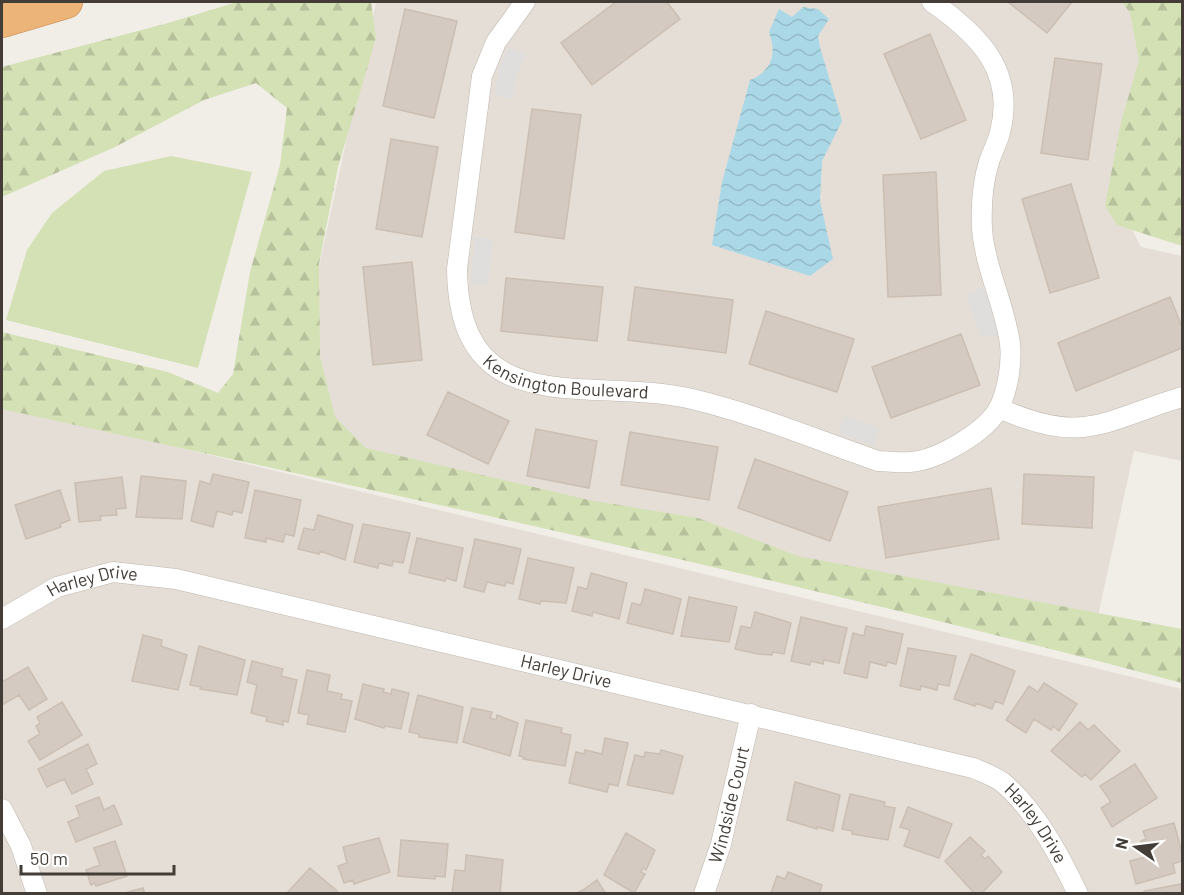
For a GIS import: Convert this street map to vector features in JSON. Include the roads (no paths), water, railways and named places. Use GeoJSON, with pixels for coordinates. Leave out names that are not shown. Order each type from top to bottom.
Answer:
{"type":"FeatureCollection","features":[{"type":"Feature","properties":{"kind":"highway"},"geometry":{"type":"LineString","coordinates":[[2,21],[66,2]]}},
{"type":"Feature","properties":{"kind":"street","name":"Kensington Boulevard"},"geometry":{"type":"LineString","coordinates":[[525,2],[496,42],[483,76],[458,269],[458,299],[466,329],[481,356],[503,372],[535,384],[690,399],[878,461],[911,462],[942,454],[969,438],[999,408],[1008,380],[1010,345],[983,243],[981,199],[1005,110],[1002,83],[991,57],[979,40],[965,25],[932,2]]}},
{"type":"Feature","properties":{"kind":"street"},"geometry":{"type":"LineString","coordinates":[[999,408],[1032,423],[1052,427],[1094,427],[1182,397]]}},
{"type":"Feature","properties":{"kind":"street","name":"Harley Drive"},"geometry":{"type":"LineString","coordinates":[[2,619],[57,587],[113,572],[176,579],[973,768],[1001,781],[1057,849],[1078,894]]}},
{"type":"Feature","properties":{"kind":"street","name":"Windside Court"},"geometry":{"type":"LineString","coordinates":[[704,894],[721,844],[751,714]]}},
{"type":"Feature","properties":{"kind":"street"},"geometry":{"type":"LineString","coordinates":[[2,808],[21,846],[37,894]]}},
{"type":"Feature","properties":{"kind":"water"},"geometry":{"type":"Polygon","coordinates":[[[803,7],[818,9],[829,19],[818,36],[842,121],[822,161],[820,201],[833,259],[810,276],[712,245],[722,182],[750,80],[763,72],[771,61],[772,48],[769,32],[779,9],[792,17],[803,7]]]}}]}
